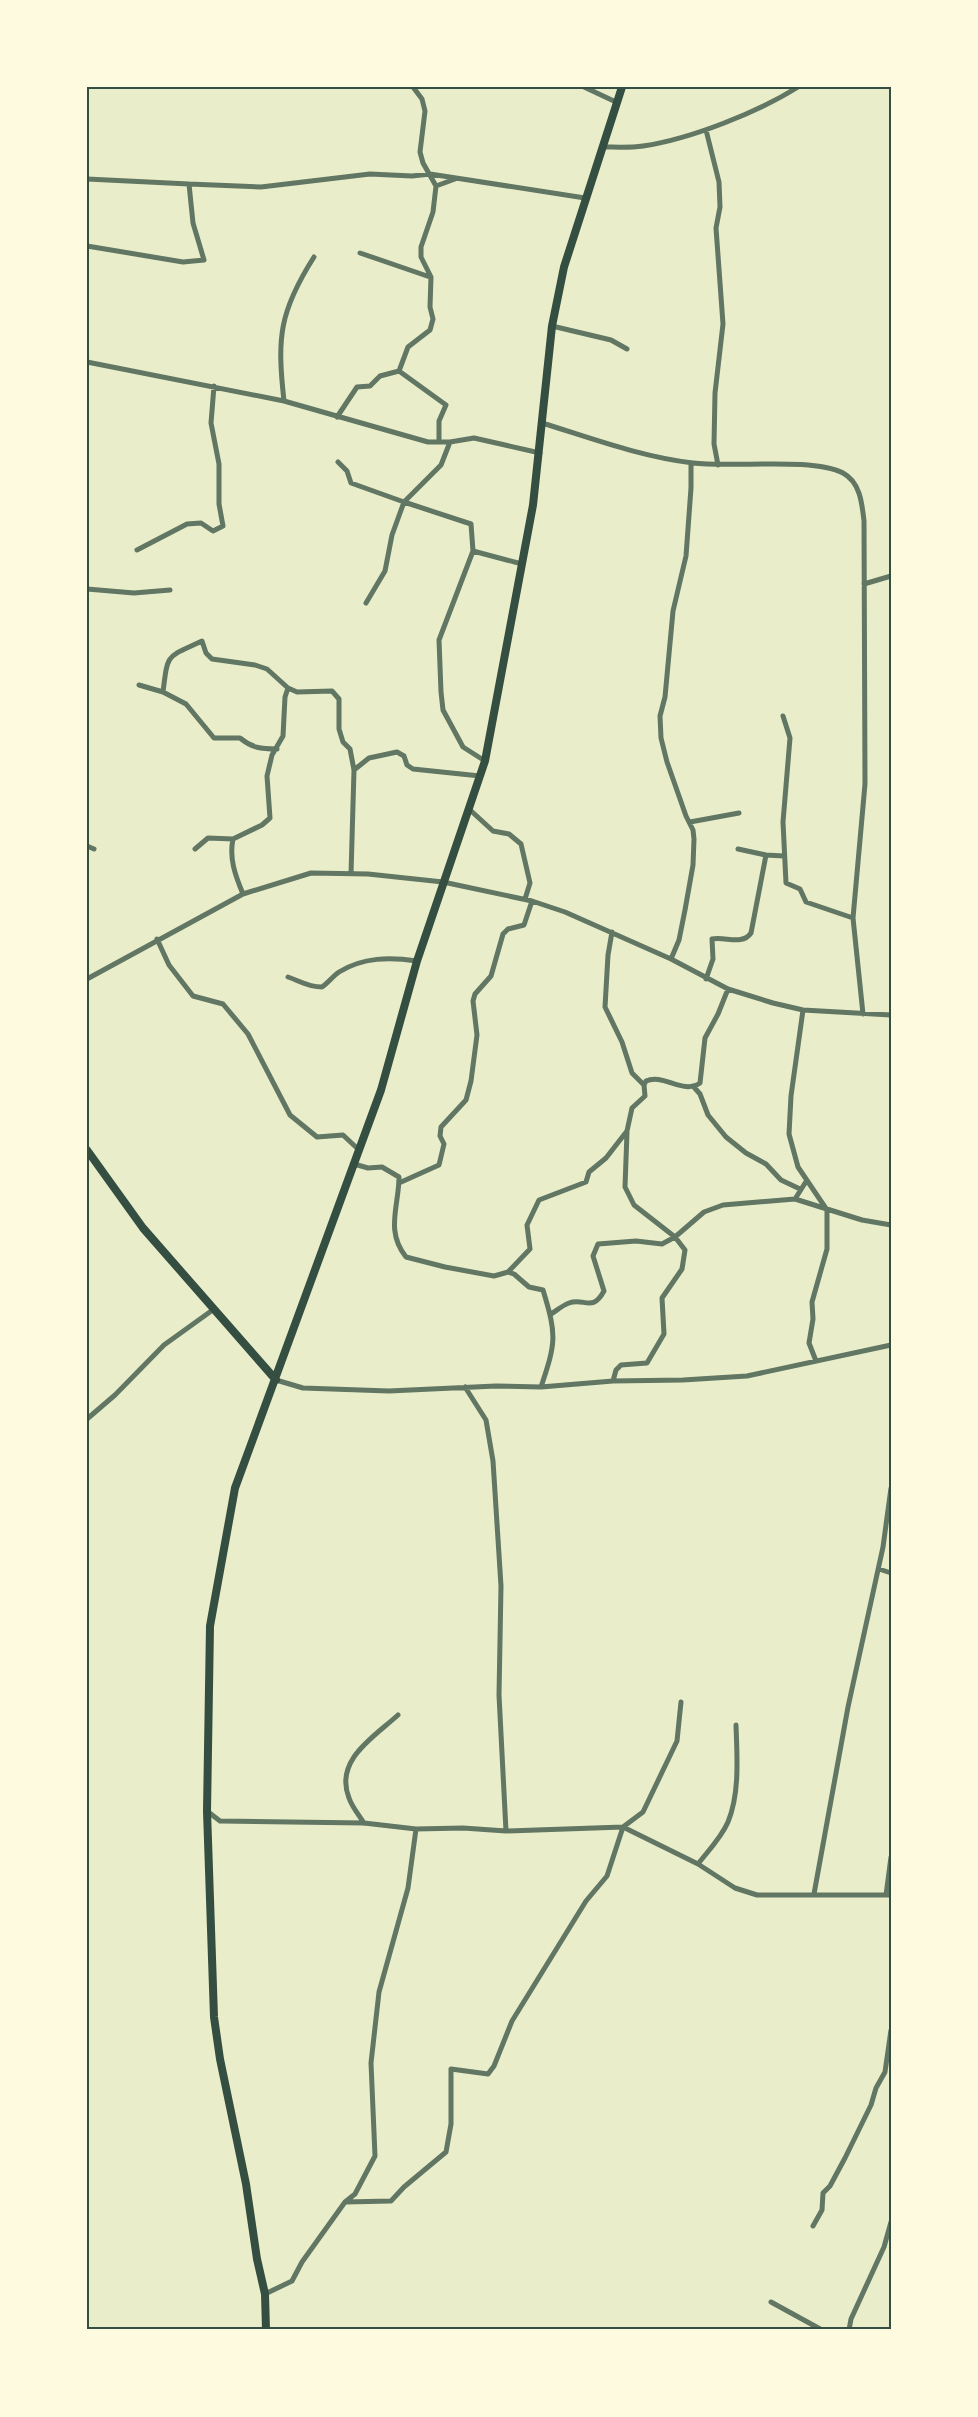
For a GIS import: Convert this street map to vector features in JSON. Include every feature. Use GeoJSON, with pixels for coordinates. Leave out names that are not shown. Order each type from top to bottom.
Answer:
{"type":"FeatureCollection","features":[{"type":"Feature","properties":{"kind":"main road"},"geometry":{"type":"LineString","coordinates":[[266,2330],[265,2294],[213,2017],[207,1811],[210,1626],[235,1488],[381,1090],[417,961],[485,761],[540,453],[552,326],[564,267],[621,87]]}},
{"type":"Feature","properties":{"kind":"main road"},"geometry":{"type":"LineString","coordinates":[[87,1150],[143,1228],[276,1380]]}},
{"type":"Feature","properties":{"kind":"street"},"geometry":{"type":"LineString","coordinates":[[399,371],[408,347],[430,330],[434,319],[430,307],[431,277],[421,257],[421,247],[433,212],[436,186],[423,163],[420,152],[425,111],[422,99],[413,87]]}},
{"type":"Feature","properties":{"kind":"street"},"geometry":{"type":"LineString","coordinates":[[584,87],[616,102]]}},
{"type":"Feature","properties":{"kind":"street"},"geometry":{"type":"LineString","coordinates":[[602,147],[643,146],[706,130],[798,87]]}},
{"type":"Feature","properties":{"kind":"street"},"geometry":{"type":"LineString","coordinates":[[706,130],[719,182],[720,199],[716,228],[723,324],[715,393],[714,444],[718,465]]}},
{"type":"Feature","properties":{"kind":"street"},"geometry":{"type":"LineString","coordinates":[[87,179],[261,187],[370,174],[412,176],[430,174],[585,198]]}},
{"type":"Feature","properties":{"kind":"street"},"geometry":{"type":"LineString","coordinates":[[436,186],[456,178]]}},
{"type":"Feature","properties":{"kind":"street"},"geometry":{"type":"LineString","coordinates":[[87,246],[183,262],[204,260],[193,223],[189,184]]}},
{"type":"Feature","properties":{"kind":"street"},"geometry":{"type":"LineString","coordinates":[[191,194],[201,185]]}},
{"type":"Feature","properties":{"kind":"street"},"geometry":{"type":"LineString","coordinates":[[360,253],[431,277]]}},
{"type":"Feature","properties":{"kind":"street"},"geometry":{"type":"LineString","coordinates":[[284,401],[280,367],[282,323],[291,296],[314,257]]}},
{"type":"Feature","properties":{"kind":"street"},"geometry":{"type":"LineString","coordinates":[[552,326],[611,340],[627,349]]}},
{"type":"Feature","properties":{"kind":"street"},"geometry":{"type":"LineString","coordinates":[[87,362],[117,370],[214,386],[284,401],[428,442],[450,442],[474,438],[540,453]]}},
{"type":"Feature","properties":{"kind":"street"},"geometry":{"type":"LineString","coordinates":[[337,417],[357,387],[370,386],[380,376],[399,371]]}},
{"type":"Feature","properties":{"kind":"street"},"geometry":{"type":"LineString","coordinates":[[399,371],[446,405],[439,421],[439,441]]}},
{"type":"Feature","properties":{"kind":"street"},"geometry":{"type":"LineString","coordinates":[[137,550],[187,524],[201,523],[213,531],[223,526],[219,504],[219,464],[211,423],[214,386]]}},
{"type":"Feature","properties":{"kind":"street"},"geometry":{"type":"LineString","coordinates":[[542,423],[631,450],[691,463],[800,465],[840,471],[855,483],[862,504],[865,784],[853,918],[863,1014]]}},
{"type":"Feature","properties":{"kind":"street"},"geometry":{"type":"LineString","coordinates":[[366,603],[385,571],[392,535],[404,502],[441,465],[450,442]]}},
{"type":"Feature","properties":{"kind":"street"},"geometry":{"type":"LineString","coordinates":[[338,462],[347,471],[351,483],[471,524],[473,550],[439,640],[441,692],[443,710],[463,747],[485,761]]}},
{"type":"Feature","properties":{"kind":"street"},"geometry":{"type":"LineString","coordinates":[[671,959],[679,940],[693,865],[694,839],[690,822],[667,762],[661,738],[660,716],[665,698],[673,611],[686,556],[691,463]]}},
{"type":"Feature","properties":{"kind":"street"},"geometry":{"type":"LineString","coordinates":[[473,550],[522,564]]}},
{"type":"Feature","properties":{"kind":"street"},"geometry":{"type":"LineString","coordinates":[[864,584],[891,576]]}},
{"type":"Feature","properties":{"kind":"street"},"geometry":{"type":"LineString","coordinates":[[87,589],[134,593],[170,590]]}},
{"type":"Feature","properties":{"kind":"street"},"geometry":{"type":"LineString","coordinates":[[163,692],[167,661],[173,655],[202,641],[206,653],[212,659],[267,669],[288,688],[297,692],[332,691],[336,694],[339,699],[341,737],[350,748],[354,770],[351,874]]}},
{"type":"Feature","properties":{"kind":"street"},"geometry":{"type":"LineString","coordinates":[[139,685],[163,692],[186,704],[214,738],[240,738],[249,746],[277,749]]}},
{"type":"Feature","properties":{"kind":"street"},"geometry":{"type":"LineString","coordinates":[[195,849],[208,838],[233,838],[262,825],[270,818],[267,776],[272,755],[283,736],[285,697],[288,688]]}},
{"type":"Feature","properties":{"kind":"street"},"geometry":{"type":"LineString","coordinates":[[783,716],[790,738],[783,822],[786,883],[800,890],[805,901],[853,918]]}},
{"type":"Feature","properties":{"kind":"street"},"geometry":{"type":"LineString","coordinates":[[354,770],[369,758],[397,752],[404,756],[407,765],[413,769],[480,776]]}},
{"type":"Feature","properties":{"kind":"street"},"geometry":{"type":"LineString","coordinates":[[399,1184],[439,1165],[444,1144],[440,1136],[441,1126],[466,1100],[471,1081],[477,1035],[475,994],[491,976],[503,934],[524,925],[530,883],[520,844],[509,834],[493,831],[469,809]]}},
{"type":"Feature","properties":{"kind":"street"},"geometry":{"type":"LineString","coordinates":[[690,822],[739,813]]}},
{"type":"Feature","properties":{"kind":"street"},"geometry":{"type":"LineString","coordinates":[[233,838],[231,848],[234,872],[243,894]]}},
{"type":"Feature","properties":{"kind":"street"},"geometry":{"type":"LineString","coordinates":[[87,846],[94,849]]}},
{"type":"Feature","properties":{"kind":"street"},"geometry":{"type":"LineString","coordinates":[[738,849],[784,856]]}},
{"type":"Feature","properties":{"kind":"street"},"geometry":{"type":"LineString","coordinates":[[706,979],[713,959],[712,939],[739,940],[748,938],[751,933],[766,855]]}},
{"type":"Feature","properties":{"kind":"street"},"geometry":{"type":"LineString","coordinates":[[87,979],[243,894],[311,873],[351,874],[443,882],[528,900],[565,912],[612,932],[728,989],[803,1010],[891,1015]]}},
{"type":"Feature","properties":{"kind":"street"},"geometry":{"type":"LineString","coordinates":[[612,932],[608,955],[605,1007],[622,1042],[632,1073],[644,1084],[645,1096],[632,1108],[627,1131],[625,1187],[634,1205],[675,1236],[685,1250],[682,1269],[662,1298],[664,1334],[647,1363],[621,1365],[616,1370],[613,1381]]}},
{"type":"Feature","properties":{"kind":"street"},"geometry":{"type":"LineString","coordinates":[[157,939],[169,965],[193,996],[213,999],[224,1004],[248,1034],[290,1115],[317,1137],[343,1135],[359,1150]]}},
{"type":"Feature","properties":{"kind":"street"},"geometry":{"type":"LineString","coordinates":[[288,977],[299,980],[309,987],[321,987],[337,974],[363,961],[399,958],[417,961]]}},
{"type":"Feature","properties":{"kind":"street"},"geometry":{"type":"LineString","coordinates":[[644,1084],[651,1079],[693,1086],[700,1083],[705,1038],[728,989]]}},
{"type":"Feature","properties":{"kind":"street"},"geometry":{"type":"LineString","coordinates":[[803,1010],[790,1107],[789,1134],[798,1167],[827,1210],[827,1249],[812,1302],[813,1320],[809,1343],[816,1361]]}},
{"type":"Feature","properties":{"kind":"street"},"geometry":{"type":"LineString","coordinates":[[693,1086],[700,1094],[708,1115],[726,1137],[746,1153],[766,1164],[781,1180],[800,1189]]}},
{"type":"Feature","properties":{"kind":"street"},"geometry":{"type":"LineString","coordinates":[[354,1164],[368,1168],[382,1167],[399,1177],[394,1205],[393,1234],[406,1257],[494,1276],[508,1272],[530,1249],[527,1225],[539,1200],[586,1182],[589,1172],[606,1158],[627,1131]]}},
{"type":"Feature","properties":{"kind":"street"},"geometry":{"type":"LineString","coordinates":[[795,1199],[807,1180]]}},
{"type":"Feature","properties":{"kind":"street"},"geometry":{"type":"LineString","coordinates":[[551,1314],[570,1302],[590,1304],[599,1300],[604,1291],[593,1256],[598,1244],[636,1241],[662,1244],[704,1212],[723,1205],[795,1199],[862,1220],[891,1225]]}},
{"type":"Feature","properties":{"kind":"street"},"geometry":{"type":"LineString","coordinates":[[508,1272],[514,1274],[529,1287],[543,1290],[551,1314],[555,1333],[552,1352],[541,1387]]}},
{"type":"Feature","properties":{"kind":"street"},"geometry":{"type":"LineString","coordinates":[[87,1419],[116,1395],[164,1346],[214,1309]]}},
{"type":"Feature","properties":{"kind":"street"},"geometry":{"type":"LineString","coordinates":[[276,1380],[303,1388],[389,1391],[465,1387],[541,1387],[613,1381],[747,1376],[891,1345]]}},
{"type":"Feature","properties":{"kind":"street"},"geometry":{"type":"LineString","coordinates":[[465,1387],[486,1420],[494,1461],[501,1586],[500,1695],[506,1831]]}},
{"type":"Feature","properties":{"kind":"street"},"geometry":{"type":"LineString","coordinates":[[814,1894],[849,1707],[879,1569],[891,1488]]}},
{"type":"Feature","properties":{"kind":"street"},"geometry":{"type":"LineString","coordinates":[[879,1569],[891,1573]]}},
{"type":"Feature","properties":{"kind":"street"},"geometry":{"type":"LineString","coordinates":[[345,2202],[391,2201],[404,2187],[446,2152],[451,2124],[451,2069],[488,2074],[495,2066],[512,2021],[586,1901],[607,1876],[623,1827],[642,1812],[677,1741],[681,1702]]}},
{"type":"Feature","properties":{"kind":"street"},"geometry":{"type":"LineString","coordinates":[[364,1823],[349,1798],[346,1775],[348,1764],[357,1751],[398,1715]]}},
{"type":"Feature","properties":{"kind":"street"},"geometry":{"type":"LineString","coordinates":[[698,1864],[728,1821],[735,1794],[736,1725]]}},
{"type":"Feature","properties":{"kind":"street"},"geometry":{"type":"LineString","coordinates":[[207,1811],[220,1821],[364,1823],[416,1828],[463,1827],[506,1831],[623,1827],[698,1864],[746,1893],[757,1895],[889,1895],[891,1857]]}},
{"type":"Feature","properties":{"kind":"street"},"geometry":{"type":"LineString","coordinates":[[265,2294],[292,2281],[302,2262],[345,2202],[355,2193],[375,2156],[371,2063],[379,1992],[408,1888],[416,1828]]}},
{"type":"Feature","properties":{"kind":"street"},"geometry":{"type":"LineString","coordinates":[[813,2226],[822,2210],[823,2193],[830,2186],[845,2158],[885,2072],[891,2030]]}},
{"type":"Feature","properties":{"kind":"street"},"geometry":{"type":"LineString","coordinates":[[849,2330],[851,2319],[884,2247],[891,2222]]}},
{"type":"Feature","properties":{"kind":"street"},"geometry":{"type":"LineString","coordinates":[[771,2302],[822,2330]]}}]}
